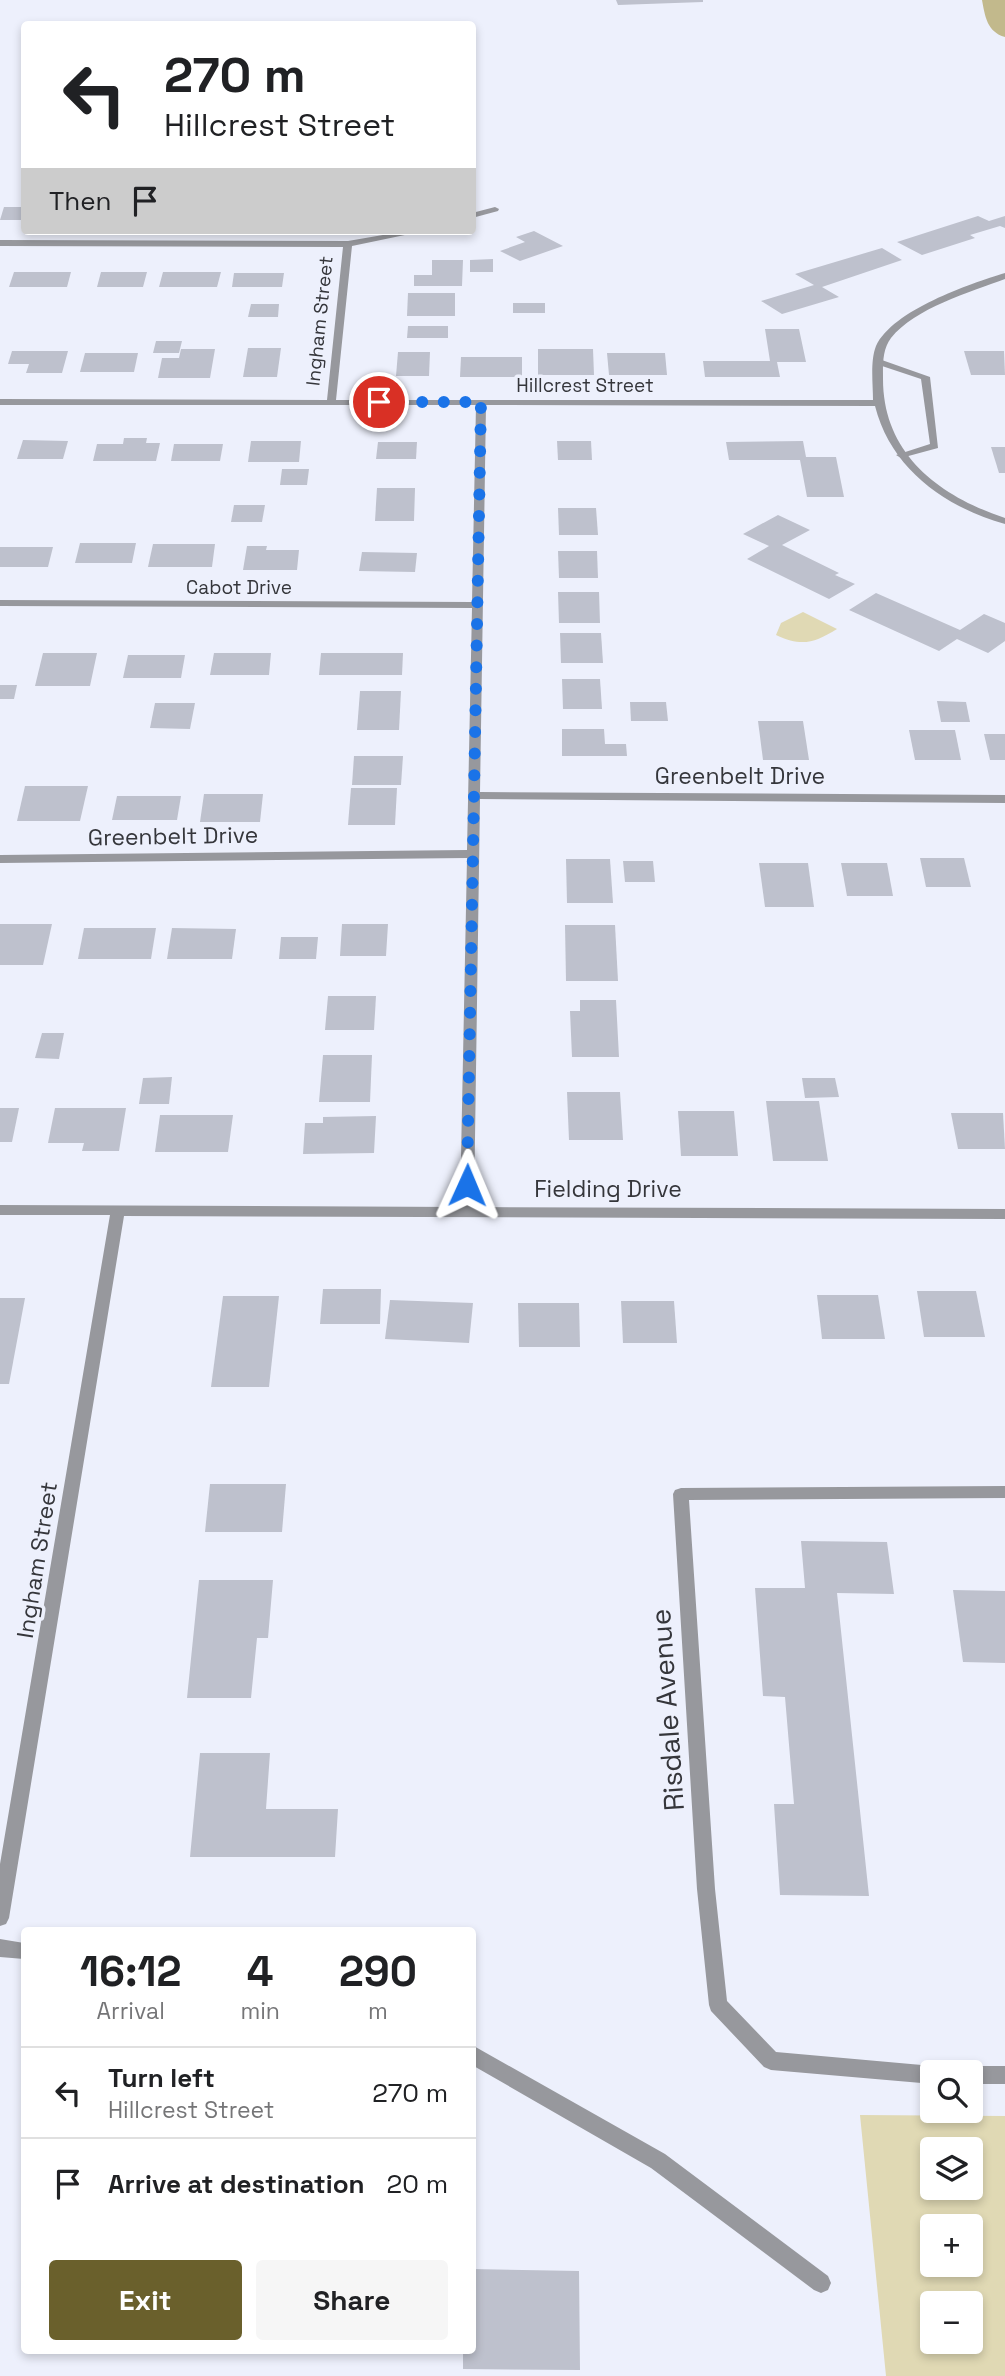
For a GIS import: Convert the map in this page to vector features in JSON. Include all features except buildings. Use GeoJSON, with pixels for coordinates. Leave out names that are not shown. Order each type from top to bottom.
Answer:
{"type":"FeatureCollection","features":[{"type":"Feature","properties":{"kind":"street"},"geometry":{"type":"LineString","coordinates":[[476,215],[495,209]]}},
{"type":"Feature","properties":{"kind":"street"},"geometry":{"type":"LineString","coordinates":[[0,243],[348,244],[398,235]]}},
{"type":"Feature","properties":{"kind":"street","name":"Ingham Street"},"geometry":{"type":"LineString","coordinates":[[331,402],[348,244]]}},
{"type":"Feature","properties":{"kind":"street"},"geometry":{"type":"LineString","coordinates":[[1005,276],[939,302],[900,325],[881,346],[876,403],[906,464],[933,488],[1005,520]]}},
{"type":"Feature","properties":{"kind":"street"},"geometry":{"type":"LineString","coordinates":[[879,362],[925,377],[934,446],[901,455]]}},
{"type":"Feature","properties":{"kind":"street","name":"Hillcrest Street"},"geometry":{"type":"LineString","coordinates":[[0,402],[876,403]]}},
{"type":"Feature","properties":{"kind":"street"},"geometry":{"type":"LineString","coordinates":[[467,1212],[481,402]]}},
{"type":"Feature","properties":{"kind":"street","name":"Cabot Drive"},"geometry":{"type":"LineString","coordinates":[[0,603],[478,605]]}},
{"type":"Feature","properties":{"kind":"street","name":"Greenbelt Drive"},"geometry":{"type":"LineString","coordinates":[[474,795],[1005,799]]}},
{"type":"Feature","properties":{"kind":"street","name":"Greenbelt Drive"},"geometry":{"type":"LineString","coordinates":[[0,859],[473,855]]}},
{"type":"Feature","properties":{"kind":"street","name":"Fielding Drive"},"geometry":{"type":"LineString","coordinates":[[0,1210],[1005,1214]]}},
{"type":"Feature","properties":{"kind":"street","name":"Ingham Street"},"geometry":{"type":"LineString","coordinates":[[0,1918],[118,1210]]}},
{"type":"Feature","properties":{"kind":"street","name":"Risdale Avenue"},"geometry":{"type":"LineString","coordinates":[[920,2075],[771,2061],[718,2005],[706,1889],[681,1494],[1005,1492]]}},
{"type":"Feature","properties":{"kind":"street"},"geometry":{"type":"LineString","coordinates":[[0,1948],[21,1951]]}},
{"type":"Feature","properties":{"kind":"street"},"geometry":{"type":"LineString","coordinates":[[476,2056],[658,2161],[821,2283]]}},
{"type":"Feature","properties":{"kind":"street"},"geometry":{"type":"LineString","coordinates":[[983,2075],[1005,2075]]}},
{"type":"Feature","properties":{"kind":"shaded area"},"geometry":{"type":"Polygon","coordinates":[[[982,0],[1005,0],[1005,37],[991,27],[982,0]]]}},
{"type":"Feature","properties":{"kind":"shaded area"},"geometry":{"type":"Polygon","coordinates":[[[803,612],[837,629],[808,642],[793,641],[776,635],[781,623],[803,612]]]}},
{"type":"Feature","properties":{"kind":"shaded area"},"geometry":{"type":"Polygon","coordinates":[[[860,2115],[920,2115],[920,2123],[983,2123],[983,2116],[1005,2116],[1005,2376],[886,2376],[860,2115]]]}},
{"type":"Feature","properties":{"kind":"route"},"geometry":{"type":"LineString","coordinates":[[379,402],[481,402],[467,1185]]}}]}
